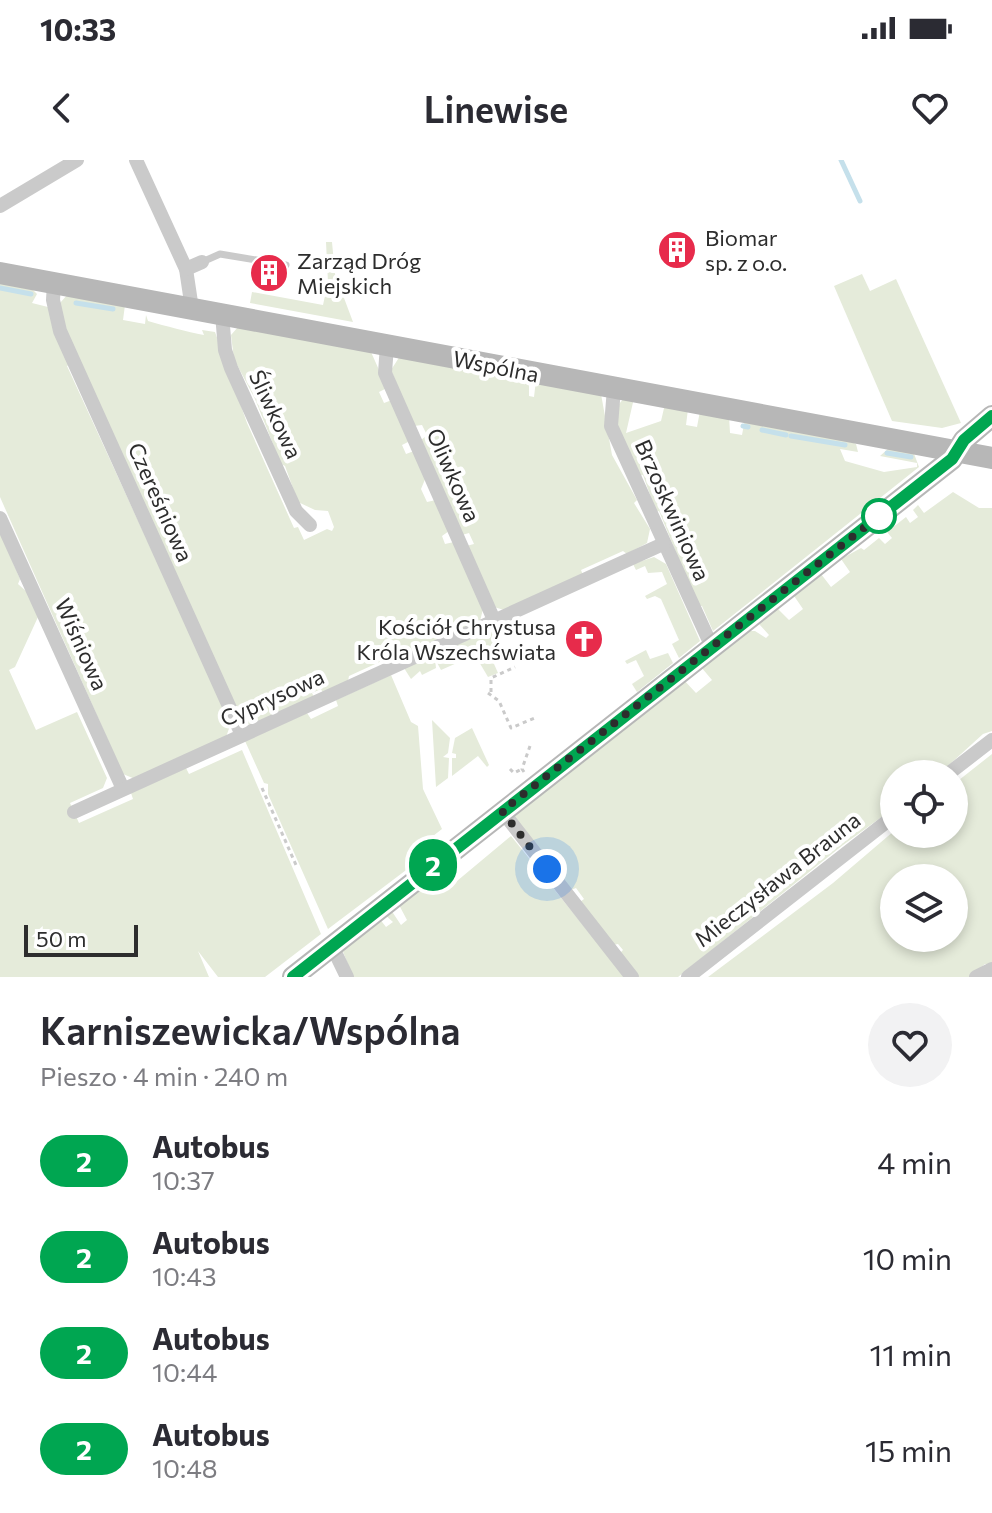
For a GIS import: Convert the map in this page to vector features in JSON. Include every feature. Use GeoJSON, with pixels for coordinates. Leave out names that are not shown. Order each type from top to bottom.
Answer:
{"type":"FeatureCollection","features":[{"type":"Feature","properties":{"kind":"street"},"geometry":{"type":"LineString","coordinates":[[0,206],[77,160]]}},
{"type":"Feature","properties":{"kind":"street"},"geometry":{"type":"LineString","coordinates":[[136,160],[186,269],[192,309]]}},
{"type":"Feature","properties":{"kind":"street"},"geometry":{"type":"LineString","coordinates":[[186,269],[202,262]]}},
{"type":"Feature","properties":{"kind":"street","name":"Wspólna"},"geometry":{"type":"LineString","coordinates":[[0,273],[992,458]]}},
{"type":"Feature","properties":{"kind":"street","name":"Czereśniowa"},"geometry":{"type":"LineString","coordinates":[[54,283],[53,300],[60,331],[242,735]]}},
{"type":"Feature","properties":{"kind":"street","name":"Śliwkowa"},"geometry":{"type":"LineString","coordinates":[[222,314],[225,350],[231,368],[296,511],[310,525]]}},
{"type":"Feature","properties":{"kind":"street","name":"Oliwkowa"},"geometry":{"type":"LineString","coordinates":[[387,345],[385,373],[494,620]]}},
{"type":"Feature","properties":{"kind":"street","name":"Brzoskwiniowa"},"geometry":{"type":"LineString","coordinates":[[614,388],[611,426],[712,647]]}},
{"type":"Feature","properties":{"kind":"street"},"geometry":{"type":"LineString","coordinates":[[293,977],[959,451],[967,436],[992,416]]}},
{"type":"Feature","properties":{"kind":"street","name":"Wiśniowa"},"geometry":{"type":"LineString","coordinates":[[0,518],[123,789]]}},
{"type":"Feature","properties":{"kind":"street","name":"Cyprysowa"},"geometry":{"type":"LineString","coordinates":[[74,812],[663,544]]}},
{"type":"Feature","properties":{"kind":"street"},"geometry":{"type":"LineString","coordinates":[[966,760],[992,740]]}},
{"type":"Feature","properties":{"kind":"street"},"geometry":{"type":"LineString","coordinates":[[502,811],[632,977]]}},
{"type":"Feature","properties":{"kind":"street","name":"Mieczysława Brauna"},"geometry":{"type":"LineString","coordinates":[[688,977],[880,827]]}},
{"type":"Feature","properties":{"kind":"street"},"geometry":{"type":"LineString","coordinates":[[332,946],[347,977]]}},
{"type":"Feature","properties":{"kind":"street"},"geometry":{"type":"LineString","coordinates":[[976,977],[992,969]]}},
{"type":"Feature","properties":{"kind":"lane"},"geometry":{"type":"LineString","coordinates":[[202,262],[220,254],[286,265]]}},
{"type":"Feature","properties":{"kind":"path"},"geometry":{"type":"LineString","coordinates":[[515,667],[491,678],[489,693],[511,728],[537,717]]}},
{"type":"Feature","properties":{"kind":"path"},"geometry":{"type":"LineString","coordinates":[[510,769],[514,773],[522,769],[530,746]]}},
{"type":"Feature","properties":{"kind":"path"},"geometry":{"type":"LineString","coordinates":[[522,769],[528,778]]}},
{"type":"Feature","properties":{"kind":"path"},"geometry":{"type":"LineString","coordinates":[[262,788],[296,865]]}},
{"type":"Feature","properties":{"kind":"green space"},"geometry":{"type":"Polygon","coordinates":[[[326,242],[332,242],[335,274],[353,322],[250,303],[252,292],[323,305],[328,282],[326,242]]]}},
{"type":"Feature","properties":{"kind":"green space"},"geometry":{"type":"Polygon","coordinates":[[[862,274],[870,291],[896,279],[961,423],[942,428],[892,421],[834,286],[862,274]]]}},
{"type":"Feature","properties":{"kind":"green space"},"geometry":{"type":"Polygon","coordinates":[[[0,280],[29,286],[37,294],[32,303],[48,307],[70,364],[67,366],[231,723],[226,737],[135,779],[123,774],[0,497],[0,280]]]}},
{"type":"Feature","properties":{"kind":"green space"},"geometry":{"type":"Polygon","coordinates":[[[68,294],[125,305],[123,320],[145,324],[146,315],[148,321],[184,331],[204,335],[202,330],[215,332],[247,423],[294,528],[298,527],[304,540],[327,529],[332,531],[334,527],[328,511],[315,510],[298,502],[285,466],[281,464],[255,399],[234,359],[231,335],[238,327],[371,352],[387,388],[379,392],[384,403],[392,400],[410,441],[402,445],[406,454],[414,451],[426,477],[421,489],[427,502],[436,500],[449,531],[442,536],[445,544],[454,542],[483,609],[480,621],[399,658],[397,654],[349,676],[348,681],[323,693],[321,689],[312,693],[314,697],[250,725],[242,722],[63,323],[60,303],[68,294]]]}},
{"type":"Feature","properties":{"kind":"green space"},"geometry":{"type":"Polygon","coordinates":[[[400,356],[529,379],[529,396],[534,397],[536,380],[601,394],[612,455],[650,529],[647,543],[627,554],[623,551],[581,570],[583,575],[504,610],[494,607],[466,546],[474,544],[469,533],[462,535],[420,441],[427,435],[422,425],[414,426],[391,370],[400,356]]]}},
{"type":"Feature","properties":{"kind":"green space"},"geometry":{"type":"Polygon","coordinates":[[[624,398],[634,398],[626,433],[661,421],[665,404],[688,409],[686,425],[697,427],[700,411],[729,416],[730,433],[742,435],[745,419],[840,437],[856,444],[858,452],[840,449],[845,461],[884,472],[917,467],[917,463],[880,456],[890,447],[913,451],[919,467],[713,631],[702,606],[698,606],[643,475],[639,476],[618,431],[615,409],[624,398]]]}},
{"type":"Feature","properties":{"kind":"green space"},"geometry":{"type":"Polygon","coordinates":[[[953,492],[979,508],[992,508],[992,731],[983,734],[954,760],[880,760],[880,818],[678,977],[639,977],[620,953],[623,950],[618,944],[613,945],[580,902],[584,899],[576,888],[571,890],[514,819],[515,812],[683,679],[696,693],[712,680],[701,667],[745,631],[755,631],[766,638],[769,635],[759,624],[775,606],[789,620],[803,609],[792,593],[821,574],[831,587],[850,572],[841,559],[861,548],[864,550],[879,538],[885,544],[892,538],[887,532],[906,517],[910,523],[918,517],[913,510],[918,505],[924,513],[953,492]]]}},
{"type":"Feature","properties":{"kind":"green space"},"geometry":{"type":"Polygon","coordinates":[[[0,532],[20,579],[18,584],[27,592],[38,617],[15,667],[9,670],[36,730],[77,712],[107,778],[103,788],[70,803],[79,823],[133,799],[131,793],[186,768],[189,774],[242,750],[321,934],[265,977],[218,977],[198,951],[209,977],[0,977],[0,532]]]}},
{"type":"Feature","properties":{"kind":"green space"},"geometry":{"type":"Polygon","coordinates":[[[654,557],[666,564],[700,641],[679,658],[672,644],[679,640],[661,599],[655,596],[647,599],[645,596],[667,584],[662,572],[648,573],[645,566],[636,570],[633,564],[654,557]]]}},
{"type":"Feature","properties":{"kind":"green space"},"geometry":{"type":"Polygon","coordinates":[[[488,631],[493,632],[497,643],[487,648],[498,673],[488,677],[475,655],[441,670],[435,659],[436,668],[422,675],[420,671],[411,679],[404,668],[488,631]]]}},
{"type":"Feature","properties":{"kind":"green space"},"geometry":{"type":"Polygon","coordinates":[[[646,650],[650,659],[668,653],[673,663],[637,692],[632,684],[644,676],[636,660],[627,664],[625,661],[646,650]]]}},
{"type":"Feature","properties":{"kind":"green space"},"geometry":{"type":"Polygon","coordinates":[[[391,675],[411,722],[418,726],[423,789],[442,829],[433,836],[438,846],[328,929],[268,794],[268,784],[264,783],[245,741],[307,713],[311,719],[338,706],[336,700],[391,675]]]}},
{"type":"Feature","properties":{"kind":"green space"},"geometry":{"type":"Polygon","coordinates":[[[432,720],[450,738],[448,753],[443,757],[449,758],[448,778],[436,787],[432,720]]]}},
{"type":"Feature","properties":{"kind":"green space"},"geometry":{"type":"Polygon","coordinates":[[[472,728],[489,765],[487,767],[478,756],[452,776],[452,758],[456,758],[456,754],[452,753],[455,738],[472,728]]]}},
{"type":"Feature","properties":{"kind":"green space"},"geometry":{"type":"Polygon","coordinates":[[[992,754],[992,964],[985,964],[969,977],[708,977],[833,883],[880,843],[880,848],[968,848],[968,773],[992,754]]]}},
{"type":"Feature","properties":{"kind":"green space"},"geometry":{"type":"Polygon","coordinates":[[[511,836],[625,977],[353,977],[342,949],[379,918],[386,927],[393,922],[384,914],[391,910],[401,925],[407,920],[399,905],[441,871],[451,886],[511,836]]]}},
{"type":"Feature","properties":{"kind":"waterway"},"geometry":{"type":"LineString","coordinates":[[841,160],[860,201]]}},
{"type":"Feature","properties":{"kind":"waterway"},"geometry":{"type":"LineString","coordinates":[[0,288],[31,294]]}},
{"type":"Feature","properties":{"kind":"waterway"},"geometry":{"type":"LineString","coordinates":[[76,303],[113,309]]}},
{"type":"Feature","properties":{"kind":"waterway"},"geometry":{"type":"LineString","coordinates":[[743,426],[748,427]]}},
{"type":"Feature","properties":{"kind":"waterway"},"geometry":{"type":"LineString","coordinates":[[762,430],[786,435]]}},
{"type":"Feature","properties":{"kind":"waterway"},"geometry":{"type":"LineString","coordinates":[[791,436],[845,445]]}},
{"type":"Feature","properties":{"kind":"waterway"},"geometry":{"type":"LineString","coordinates":[[887,453],[911,457]]}},
{"type":"Feature","properties":{"kind":"bus line","name":"2"},"geometry":{"type":"LineString","coordinates":[[293,977],[952,459],[967,436],[992,416]]}},
{"type":"Feature","properties":{"kind":"place","name":"Biomar sp. z o.o."},"geometry":{"type":"Point","coordinates":[677,250]}},
{"type":"Feature","properties":{"kind":"place","name":"Zarząd Dróg Miejskich"},"geometry":{"type":"Point","coordinates":[269,273]}},
{"type":"Feature","properties":{"kind":"place","name":"Kościół Chrystusa Króla Wszechświata"},"geometry":{"type":"Point","coordinates":[584,639]}},
{"type":"Feature","properties":{"kind":"route"},"geometry":{"type":"LineString","coordinates":[[547,869],[502,811],[879,516]]}}]}
